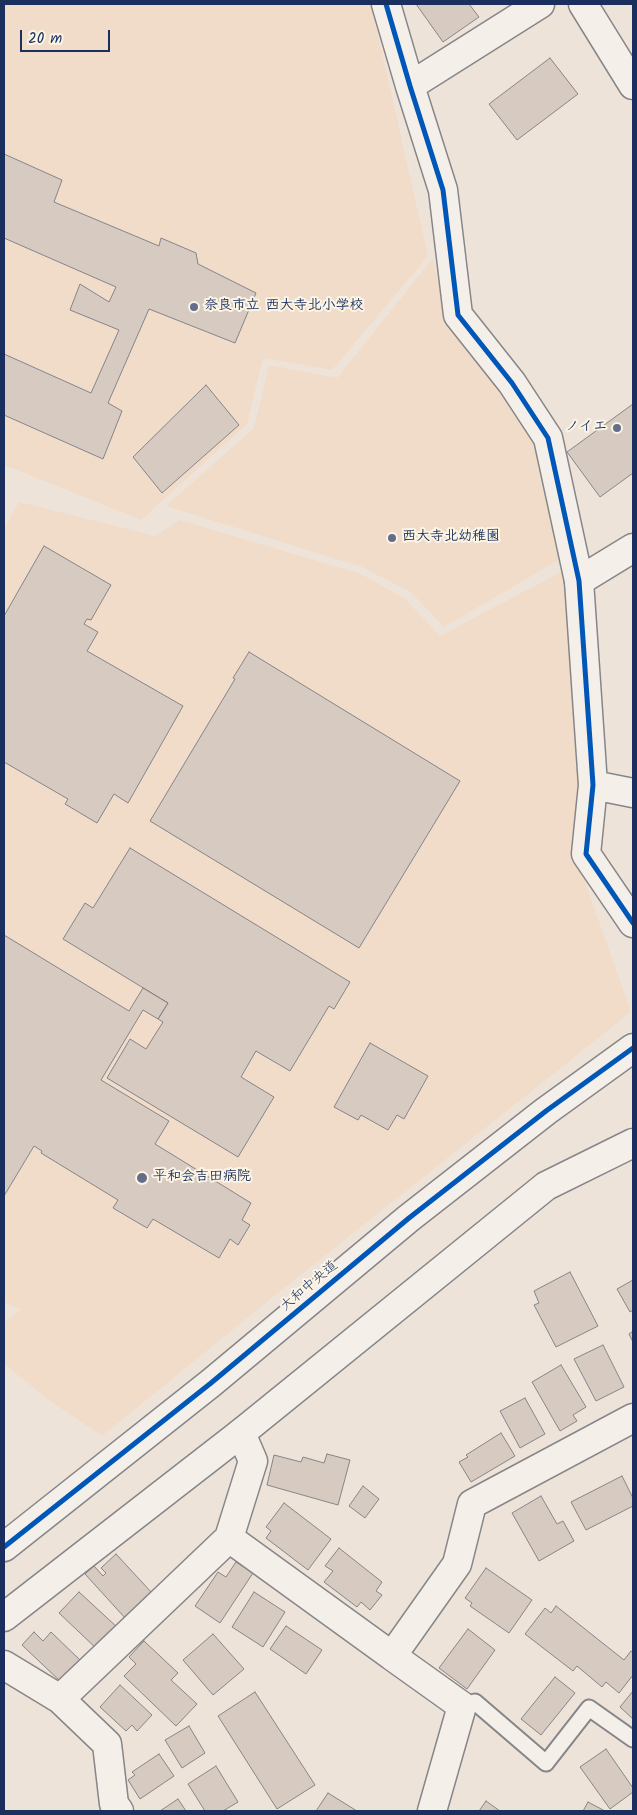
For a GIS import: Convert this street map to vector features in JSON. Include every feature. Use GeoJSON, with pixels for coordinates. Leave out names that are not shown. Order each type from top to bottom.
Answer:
{"type":"FeatureCollection","features":[{"type":"Feature","properties":{"kind":"street"},"geometry":{"type":"LineString","coordinates":[[386,4],[443,190],[458,315],[512,383],[548,438],[579,581],[593,785],[586,854],[633,923]]}},
{"type":"Feature","properties":{"kind":"street"},"geometry":{"type":"LineString","coordinates":[[410,86],[540,4]]}},
{"type":"Feature","properties":{"kind":"street"},"geometry":{"type":"LineString","coordinates":[[584,4],[633,85]]}},
{"type":"Feature","properties":{"kind":"street"},"geometry":{"type":"LineString","coordinates":[[579,581],[633,548]]}},
{"type":"Feature","properties":{"kind":"street"},"geometry":{"type":"LineString","coordinates":[[593,785],[633,793]]}},
{"type":"Feature","properties":{"kind":"street","name":"大和中央道"},"geometry":{"type":"LineString","coordinates":[[4,1547],[211,1383],[417,1212],[546,1111],[633,1048]]}},
{"type":"Feature","properties":{"kind":"street"},"geometry":{"type":"LineString","coordinates":[[4,1617],[241,1433],[546,1186],[633,1143]]}},
{"type":"Feature","properties":{"kind":"street"},"geometry":{"type":"LineString","coordinates":[[392,1656],[457,1564],[472,1504],[633,1418]]}},
{"type":"Feature","properties":{"kind":"street"},"geometry":{"type":"LineString","coordinates":[[60,1698],[229,1538],[253,1461],[241,1433]]}},
{"type":"Feature","properties":{"kind":"street"},"geometry":{"type":"LineString","coordinates":[[229,1538],[462,1706],[432,1811]]}},
{"type":"Feature","properties":{"kind":"street"},"geometry":{"type":"LineString","coordinates":[[4,1665],[60,1698],[107,1744],[114,1804],[119,1811]]}},
{"type":"Feature","properties":{"kind":"lane"},"geometry":{"type":"LineString","coordinates":[[462,1706],[475,1702],[546,1762],[589,1708],[633,1739]]}},
{"type":"Feature","properties":{"kind":"shaded area","name":"奈良市立 西大寺北小学校"},"geometry":{"type":"Polygon","coordinates":[[[4,4],[371,4],[428,256],[332,370],[263,358],[247,424],[141,520],[4,465],[4,4]]]}},
{"type":"Feature","properties":{"kind":"shaded area"},"geometry":{"type":"Polygon","coordinates":[[[433,258],[446,319],[543,441],[564,557],[444,627],[412,593],[362,567],[166,506],[254,428],[269,365],[337,378],[433,258]]]}},
{"type":"Feature","properties":{"kind":"shaded area"},"geometry":{"type":"Polygon","coordinates":[[[19,502],[155,536],[180,520],[361,574],[404,598],[440,636],[563,571],[581,764],[573,848],[631,1012],[273,1297],[102,1436],[50,1401],[4,1364],[4,1322],[21,1310],[4,1302],[4,529],[19,502]]]}},
{"type":"Feature","properties":{"kind":"building"},"geometry":{"type":"Polygon","coordinates":[[[416,4],[469,4],[479,17],[443,42],[416,4]]]}},
{"type":"Feature","properties":{"kind":"building"},"geometry":{"type":"Polygon","coordinates":[[[550,58],[578,94],[517,140],[489,104],[550,58]]]}},
{"type":"Feature","properties":{"kind":"building"},"geometry":{"type":"Polygon","coordinates":[[[4,154],[62,180],[54,202],[159,246],[161,238],[196,253],[198,264],[256,293],[235,343],[149,309],[108,403],[122,411],[103,459],[4,415],[4,354],[91,393],[119,330],[70,310],[80,284],[109,302],[116,287],[4,238],[4,154]]]}},
{"type":"Feature","properties":{"kind":"building"},"geometry":{"type":"Polygon","coordinates":[[[206,385],[239,425],[162,493],[133,457],[206,385]]]}},
{"type":"Feature","properties":{"kind":"building","name":"ノイエ"},"geometry":{"type":"Polygon","coordinates":[[[633,404],[633,473],[600,497],[567,452],[633,404]]]}},
{"type":"Feature","properties":{"kind":"building"},"geometry":{"type":"Polygon","coordinates":[[[44,546],[111,585],[91,620],[87,619],[84,624],[98,632],[87,651],[183,706],[128,803],[114,794],[97,823],[65,804],[68,799],[4,762],[4,616],[44,546]]]}},
{"type":"Feature","properties":{"kind":"building"},"geometry":{"type":"Polygon","coordinates":[[[249,652],[460,781],[359,948],[150,821],[235,679],[233,678],[249,652]]]}},
{"type":"Feature","properties":{"kind":"building"},"geometry":{"type":"Polygon","coordinates":[[[130,848],[350,982],[334,1009],[329,1006],[290,1071],[256,1051],[241,1077],[274,1097],[238,1157],[107,1078],[130,1039],[146,1049],[163,1022],[158,1019],[168,1003],[63,939],[85,903],[93,908],[130,848]]]}},
{"type":"Feature","properties":{"kind":"building"},"geometry":{"type":"Polygon","coordinates":[[[4,935],[129,1011],[143,988],[168,1003],[158,1019],[143,1010],[101,1080],[169,1121],[155,1144],[251,1203],[242,1220],[250,1225],[238,1245],[230,1239],[219,1258],[153,1219],[147,1228],[113,1208],[118,1200],[41,1153],[42,1151],[34,1146],[4,1196],[4,935]]]}},
{"type":"Feature","properties":{"kind":"building"},"geometry":{"type":"Polygon","coordinates":[[[370,1043],[428,1076],[404,1119],[397,1115],[388,1130],[361,1115],[358,1120],[334,1107],[370,1043]]]}},
{"type":"Feature","properties":{"kind":"building"},"geometry":{"type":"Polygon","coordinates":[[[570,1272],[598,1326],[556,1347],[534,1305],[539,1303],[534,1291],[570,1272]]]}},
{"type":"Feature","properties":{"kind":"building"},"geometry":{"type":"Polygon","coordinates":[[[633,1280],[633,1310],[630,1312],[617,1289],[633,1280]]]}},
{"type":"Feature","properties":{"kind":"building"},"geometry":{"type":"Polygon","coordinates":[[[633,1331],[633,1342],[629,1334],[633,1331]]]}},
{"type":"Feature","properties":{"kind":"building"},"geometry":{"type":"Polygon","coordinates":[[[603,1345],[624,1387],[596,1401],[574,1359],[603,1345]]]}},
{"type":"Feature","properties":{"kind":"building"},"geometry":{"type":"Polygon","coordinates":[[[561,1365],[586,1407],[573,1415],[577,1421],[560,1431],[532,1382],[561,1365]]]}},
{"type":"Feature","properties":{"kind":"building"},"geometry":{"type":"Polygon","coordinates":[[[525,1398],[545,1434],[520,1448],[500,1411],[525,1398]]]}},
{"type":"Feature","properties":{"kind":"building"},"geometry":{"type":"Polygon","coordinates":[[[501,1433],[515,1456],[471,1482],[459,1462],[468,1457],[466,1455],[501,1433]]]}},
{"type":"Feature","properties":{"kind":"building"},"geometry":{"type":"Polygon","coordinates":[[[327,1454],[350,1460],[338,1505],[267,1485],[274,1455],[301,1462],[303,1457],[324,1463],[327,1454]]]}},
{"type":"Feature","properties":{"kind":"building"},"geometry":{"type":"Polygon","coordinates":[[[622,1476],[633,1498],[633,1506],[586,1530],[571,1502],[622,1476]]]}},
{"type":"Feature","properties":{"kind":"building"},"geometry":{"type":"Polygon","coordinates":[[[363,1486],[379,1499],[365,1518],[349,1506],[363,1486]]]}},
{"type":"Feature","properties":{"kind":"building"},"geometry":{"type":"Polygon","coordinates":[[[541,1496],[557,1524],[563,1521],[574,1541],[539,1561],[512,1513],[541,1496]]]}},
{"type":"Feature","properties":{"kind":"building"},"geometry":{"type":"Polygon","coordinates":[[[284,1503],[331,1539],[308,1570],[266,1538],[271,1531],[266,1527],[284,1503]]]}},
{"type":"Feature","properties":{"kind":"building"},"geometry":{"type":"Polygon","coordinates":[[[339,1548],[382,1582],[376,1591],[382,1595],[370,1610],[361,1602],[357,1607],[324,1582],[333,1571],[325,1566],[339,1548]]]}},
{"type":"Feature","properties":{"kind":"building"},"geometry":{"type":"Polygon","coordinates":[[[116,1554],[152,1593],[126,1619],[85,1574],[94,1566],[103,1576],[106,1573],[101,1568],[116,1554]]]}},
{"type":"Feature","properties":{"kind":"building"},"geometry":{"type":"Polygon","coordinates":[[[236,1562],[253,1573],[220,1623],[195,1606],[218,1572],[226,1577],[236,1562]]]}},
{"type":"Feature","properties":{"kind":"building"},"geometry":{"type":"Polygon","coordinates":[[[486,1568],[532,1600],[509,1633],[470,1606],[472,1603],[465,1598],[486,1568]]]}},
{"type":"Feature","properties":{"kind":"building"},"geometry":{"type":"Polygon","coordinates":[[[79,1592],[118,1628],[98,1650],[59,1613],[79,1592]]]}},
{"type":"Feature","properties":{"kind":"building"},"geometry":{"type":"Polygon","coordinates":[[[254,1592],[285,1612],[263,1647],[232,1627],[254,1592]]]}},
{"type":"Feature","properties":{"kind":"building"},"geometry":{"type":"Polygon","coordinates":[[[556,1606],[624,1660],[631,1651],[633,1652],[633,1675],[619,1693],[606,1682],[602,1687],[577,1666],[573,1671],[525,1634],[545,1608],[551,1613],[556,1606]]]}},
{"type":"Feature","properties":{"kind":"building"},"geometry":{"type":"Polygon","coordinates":[[[286,1626],[322,1650],[306,1674],[270,1649],[286,1626]]]}},
{"type":"Feature","properties":{"kind":"building"},"geometry":{"type":"Polygon","coordinates":[[[468,1629],[495,1650],[467,1689],[439,1668],[468,1629]]]}},
{"type":"Feature","properties":{"kind":"building"},"geometry":{"type":"Polygon","coordinates":[[[34,1632],[43,1641],[51,1632],[80,1660],[61,1682],[22,1645],[34,1632]]]}},
{"type":"Feature","properties":{"kind":"building"},"geometry":{"type":"Polygon","coordinates":[[[213,1634],[244,1669],[213,1695],[183,1660],[213,1634]]]}},
{"type":"Feature","properties":{"kind":"building"},"geometry":{"type":"Polygon","coordinates":[[[144,1641],[178,1673],[171,1680],[197,1704],[176,1726],[124,1676],[136,1664],[129,1657],[144,1641]]]}},
{"type":"Feature","properties":{"kind":"building"},"geometry":{"type":"Polygon","coordinates":[[[555,1677],[575,1693],[541,1735],[521,1719],[555,1677]]]}},
{"type":"Feature","properties":{"kind":"building"},"geometry":{"type":"Polygon","coordinates":[[[120,1685],[152,1715],[137,1731],[132,1725],[126,1731],[100,1707],[120,1685]]]}},
{"type":"Feature","properties":{"kind":"building"},"geometry":{"type":"Polygon","coordinates":[[[633,1691],[633,1719],[620,1707],[633,1691]]]}},
{"type":"Feature","properties":{"kind":"building"},"geometry":{"type":"Polygon","coordinates":[[[255,1692],[315,1785],[277,1809],[218,1716],[255,1692]]]}},
{"type":"Feature","properties":{"kind":"building"},"geometry":{"type":"Polygon","coordinates":[[[189,1726],[205,1753],[182,1768],[165,1740],[189,1726]]]}},
{"type":"Feature","properties":{"kind":"building"},"geometry":{"type":"Polygon","coordinates":[[[606,1749],[633,1788],[633,1792],[610,1809],[580,1767],[606,1749]]]}},
{"type":"Feature","properties":{"kind":"building"},"geometry":{"type":"Polygon","coordinates":[[[159,1754],[174,1776],[140,1799],[128,1780],[135,1775],[132,1772],[159,1754]]]}},
{"type":"Feature","properties":{"kind":"building"},"geometry":{"type":"Polygon","coordinates":[[[216,1766],[238,1802],[223,1811],[205,1811],[188,1784],[216,1766]]]}},
{"type":"Feature","properties":{"kind":"building"},"geometry":{"type":"Polygon","coordinates":[[[328,1793],[357,1811],[316,1811],[328,1793]]]}},
{"type":"Feature","properties":{"kind":"building"},"geometry":{"type":"Polygon","coordinates":[[[178,1799],[186,1811],[160,1811],[178,1799]]]}},
{"type":"Feature","properties":{"kind":"building"},"geometry":{"type":"Polygon","coordinates":[[[486,1801],[500,1811],[479,1811],[486,1801]]]}},
{"type":"Feature","properties":{"kind":"building"},"geometry":{"type":"Polygon","coordinates":[[[588,1802],[605,1811],[583,1811],[588,1802]]]}},
{"type":"Feature","properties":{"kind":"cycle path"},"geometry":{"type":"LineString","coordinates":[[386,4],[443,190],[458,315],[512,383],[548,438],[579,581],[593,785],[586,854],[633,923]]}},
{"type":"Feature","properties":{"kind":"cycle path"},"geometry":{"type":"LineString","coordinates":[[4,1547],[211,1383],[409,1218],[546,1111],[633,1048]]}},
{"type":"Feature","properties":{"kind":"place","name":"奈良市立 西大寺北小学校"},"geometry":{"type":"Point","coordinates":[194,307]}},
{"type":"Feature","properties":{"kind":"place","name":"ノイエ"},"geometry":{"type":"Point","coordinates":[617,428]}},
{"type":"Feature","properties":{"kind":"place","name":"西大寺北幼稚園"},"geometry":{"type":"Point","coordinates":[392,538]}},
{"type":"Feature","properties":{"kind":"place","name":"平和会吉田病院"},"geometry":{"type":"Point","coordinates":[142,1178]}}]}
